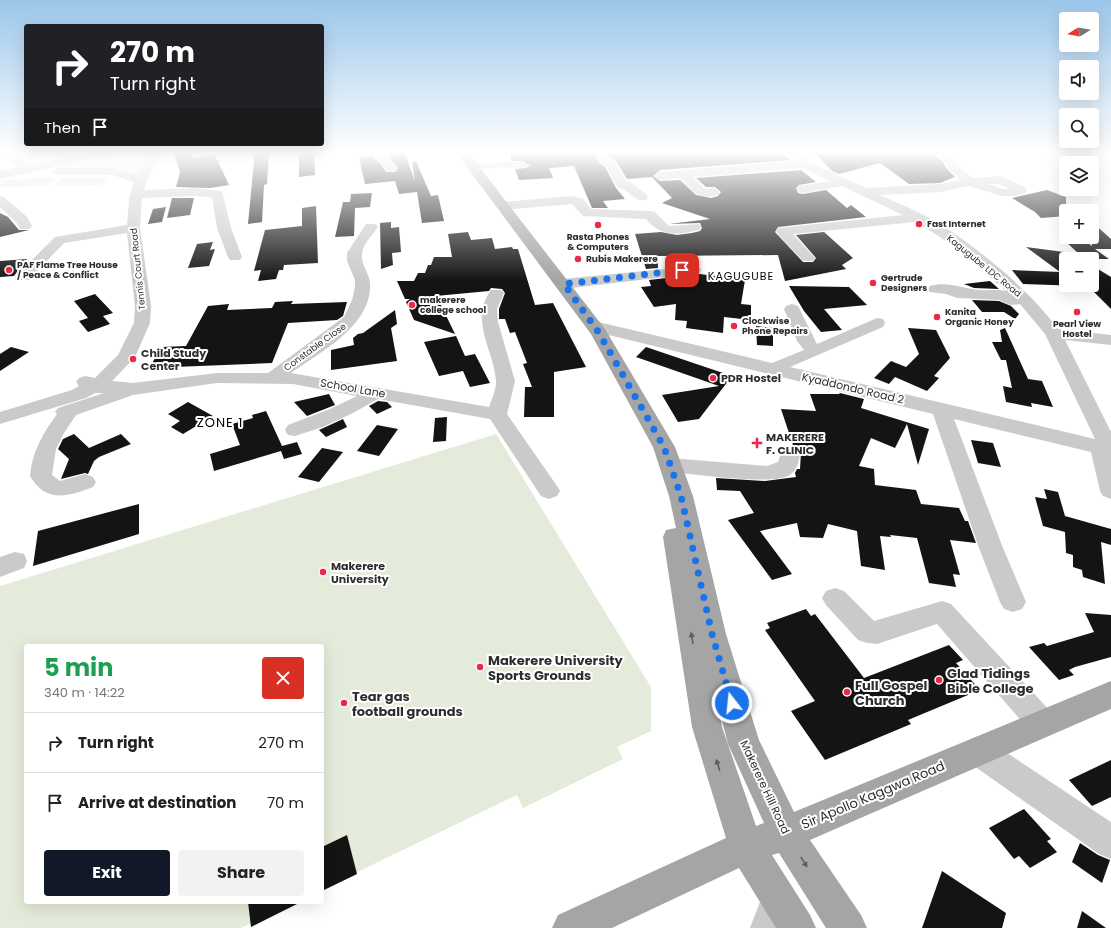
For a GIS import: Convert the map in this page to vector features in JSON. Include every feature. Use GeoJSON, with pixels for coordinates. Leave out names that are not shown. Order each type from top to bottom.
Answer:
{"type":"FeatureCollection","features":[{"type":"Feature","properties":{"kind":"main road","name":"Makerere Hill Road"},"geometry":{"type":"LineString","coordinates":[[488,194],[553,285],[582,336],[617,386],[651,448],[667,497],[679,554],[707,727],[746,847],[773,913],[797,928]]}},
{"type":"Feature","properties":{"kind":"main road","name":"Makerere Hill Road"},"geometry":{"type":"LineString","coordinates":[[493,194],[564,284],[594,326],[664,447],[681,496],[712,634],[744,744],[786,833],[824,894],[848,928]]}},
{"type":"Feature","properties":{"kind":"main road","name":"Sir Apollo Kaggwa Road"},"geometry":{"type":"LineString","coordinates":[[571,928],[746,847],[786,833],[1111,695]]}},
{"type":"Feature","properties":{"kind":"street","name":"Tennis Court Road"},"geometry":{"type":"LineString","coordinates":[[0,418],[79,394],[106,382],[126,357],[142,324],[144,306],[133,228],[137,194]]}},
{"type":"Feature","properties":{"kind":"street"},"geometry":{"type":"LineString","coordinates":[[218,194],[224,228],[235,258]]}},
{"type":"Feature","properties":{"kind":"street"},"geometry":{"type":"LineString","coordinates":[[638,194],[642,197]]}},
{"type":"Feature","properties":{"kind":"street","name":"Kagugube LDC Road"},"geometry":{"type":"LineString","coordinates":[[868,194],[918,218],[958,243],[1024,300],[1040,316],[1053,334],[1107,449],[1111,491]]}},
{"type":"Feature","properties":{"kind":"street"},"geometry":{"type":"LineString","coordinates":[[0,200],[22,220],[25,226]]}},
{"type":"Feature","properties":{"kind":"street"},"geometry":{"type":"LineString","coordinates":[[503,206],[572,200],[579,202],[582,209],[588,213],[650,214],[658,226],[671,230],[694,227]]}},
{"type":"Feature","properties":{"kind":"street"},"geometry":{"type":"LineString","coordinates":[[808,258],[783,231],[918,218]]}},
{"type":"Feature","properties":{"kind":"street","name":"Constable Close"},"geometry":{"type":"LineString","coordinates":[[273,378],[347,324],[351,318],[363,292],[363,282],[356,268],[354,253],[371,227]]}},
{"type":"Feature","properties":{"kind":"street"},"geometry":{"type":"LineString","coordinates":[[23,277],[60,240],[133,228]]}},
{"type":"Feature","properties":{"kind":"street"},"geometry":{"type":"LineString","coordinates":[[564,284],[694,270]]}},
{"type":"Feature","properties":{"kind":"street"},"geometry":{"type":"LineString","coordinates":[[935,289],[949,289],[957,293],[971,293],[978,295],[1002,295],[1010,300],[1024,300]]}},
{"type":"Feature","properties":{"kind":"street"},"geometry":{"type":"LineString","coordinates":[[496,293],[489,309],[490,322],[506,381],[497,414],[506,430],[549,491]]}},
{"type":"Feature","properties":{"kind":"street"},"geometry":{"type":"LineString","coordinates":[[792,309],[806,341],[814,352]]}},
{"type":"Feature","properties":{"kind":"street"},"geometry":{"type":"LineString","coordinates":[[774,369],[877,324]]}},
{"type":"Feature","properties":{"kind":"street","name":"Kyaddondo Road 2"},"geometry":{"type":"LineString","coordinates":[[594,326],[1107,449]]}},
{"type":"Feature","properties":{"kind":"street"},"geometry":{"type":"LineString","coordinates":[[1053,334],[1111,340]]}},
{"type":"Feature","properties":{"kind":"street","name":"School Lane"},"geometry":{"type":"LineString","coordinates":[[106,382],[273,378],[312,381],[497,414]]}},
{"type":"Feature","properties":{"kind":"street"},"geometry":{"type":"LineString","coordinates":[[85,482],[68,487],[54,488],[48,486],[41,476],[44,453],[56,430],[69,411],[106,382]]}},
{"type":"Feature","properties":{"kind":"street"},"geometry":{"type":"LineString","coordinates":[[295,430],[332,417],[376,392]]}},
{"type":"Feature","properties":{"kind":"street"},"geometry":{"type":"LineString","coordinates":[[941,409],[988,541],[1013,602]]}},
{"type":"Feature","properties":{"kind":"street"},"geometry":{"type":"LineString","coordinates":[[0,430],[69,411]]}},
{"type":"Feature","properties":{"kind":"street"},"geometry":{"type":"LineString","coordinates":[[670,465],[767,472],[780,471],[788,465],[790,453]]}},
{"type":"Feature","properties":{"kind":"street"},"geometry":{"type":"LineString","coordinates":[[836,598],[867,632],[877,633],[942,612],[1042,723]]}},
{"type":"Feature","properties":{"kind":"street"},"geometry":{"type":"LineString","coordinates":[[978,751],[1107,834]]}},
{"type":"Feature","properties":{"kind":"green space","name":"Makerere University Sports Grounds"},"geometry":{"type":"Polygon","coordinates":[[[496,434],[651,687],[651,731],[617,747],[623,759],[523,808],[517,795],[324,888],[324,644],[24,644],[24,904],[291,904],[241,928],[0,928],[0,586],[496,434]]]}},
{"type":"Feature","properties":{"kind":"building"},"geometry":{"type":"Polygon","coordinates":[[[251,194],[263,194],[262,222],[248,224],[251,194]]]}},
{"type":"Feature","properties":{"kind":"building"},"geometry":{"type":"Polygon","coordinates":[[[351,194],[372,194],[370,207],[355,208],[354,236],[335,237],[343,202],[350,202],[351,194]]]}},
{"type":"Feature","properties":{"kind":"building"},"geometry":{"type":"Polygon","coordinates":[[[417,194],[430,194],[431,196],[438,195],[444,221],[422,223],[417,194]]]}},
{"type":"Feature","properties":{"kind":"building"},"geometry":{"type":"Polygon","coordinates":[[[586,194],[621,194],[625,199],[603,201],[608,208],[592,208],[586,194]]]}},
{"type":"Feature","properties":{"kind":"building"},"geometry":{"type":"Polygon","coordinates":[[[668,194],[695,194],[711,198],[719,194],[831,194],[847,208],[851,205],[866,217],[778,227],[775,232],[803,262],[813,262],[816,258],[796,235],[824,232],[853,258],[842,265],[846,269],[785,281],[778,255],[658,256],[658,268],[646,269],[635,234],[661,232],[677,235],[692,233],[700,231],[702,228],[700,223],[669,224],[710,219],[662,203],[672,198],[668,194]]]}},
{"type":"Feature","properties":{"kind":"building"},"geometry":{"type":"Polygon","coordinates":[[[1028,194],[1059,194],[1059,196],[1066,197],[1066,204],[1059,204],[1059,217],[1041,218],[1035,212],[1012,198],[1028,194]]]}},
{"type":"Feature","properties":{"kind":"building"},"geometry":{"type":"Polygon","coordinates":[[[172,198],[194,198],[190,215],[167,218],[172,198]]]}},
{"type":"Feature","properties":{"kind":"building"},"geometry":{"type":"Polygon","coordinates":[[[316,206],[318,263],[284,265],[283,270],[279,270],[276,279],[258,281],[261,270],[254,271],[265,230],[302,226],[302,208],[316,206]]]}},
{"type":"Feature","properties":{"kind":"building"},"geometry":{"type":"Polygon","coordinates":[[[166,207],[162,222],[148,224],[153,209],[166,207]]]}},
{"type":"Feature","properties":{"kind":"building"},"geometry":{"type":"Polygon","coordinates":[[[0,213],[8,217],[19,230],[29,230],[0,237],[0,213]]]}},
{"type":"Feature","properties":{"kind":"building"},"geometry":{"type":"Polygon","coordinates":[[[391,222],[391,228],[399,227],[401,252],[392,253],[393,265],[381,269],[380,223],[391,222]]]}},
{"type":"Feature","properties":{"kind":"building"},"geometry":{"type":"Polygon","coordinates":[[[1099,228],[1111,239],[1111,249],[1095,249],[1109,259],[1099,259],[1099,252],[1077,252],[1068,244],[1089,244],[1092,246],[1092,244],[1099,244],[1099,228]]]}},
{"type":"Feature","properties":{"kind":"building"},"geometry":{"type":"Polygon","coordinates":[[[468,232],[471,240],[492,238],[495,249],[512,247],[513,249],[518,249],[535,305],[553,303],[586,367],[554,372],[554,417],[524,417],[525,387],[532,387],[523,364],[527,363],[515,332],[510,333],[505,319],[499,319],[499,309],[505,293],[502,289],[491,288],[489,291],[425,297],[440,303],[455,334],[414,320],[406,302],[410,299],[405,299],[397,281],[414,281],[418,273],[425,273],[428,265],[431,265],[434,257],[452,257],[448,234],[468,232]]]}},
{"type":"Feature","properties":{"kind":"building"},"geometry":{"type":"Polygon","coordinates":[[[213,242],[210,250],[215,249],[209,266],[188,268],[197,244],[213,242]]]}},
{"type":"Feature","properties":{"kind":"building"},"geometry":{"type":"Polygon","coordinates":[[[1026,247],[1064,252],[1059,252],[1059,271],[1026,247]]]}},
{"type":"Feature","properties":{"kind":"building","name":"PAF Flame Tree House / Peace & Conflict"},"geometry":{"type":"Polygon","coordinates":[[[27,259],[14,276],[0,277],[0,261],[27,259]]]}},
{"type":"Feature","properties":{"kind":"building"},"geometry":{"type":"Polygon","coordinates":[[[1012,270],[1059,272],[1059,285],[1023,284],[1012,270]]]}},
{"type":"Feature","properties":{"kind":"building"},"geometry":{"type":"Polygon","coordinates":[[[1099,270],[1111,277],[1111,309],[1094,292],[1099,292],[1099,270]]]}},
{"type":"Feature","properties":{"kind":"building"},"geometry":{"type":"Polygon","coordinates":[[[700,274],[745,280],[741,304],[751,305],[751,320],[724,317],[723,333],[686,328],[687,321],[675,320],[676,304],[654,307],[641,287],[651,286],[649,280],[700,274]]]}},
{"type":"Feature","properties":{"kind":"building"},"geometry":{"type":"Polygon","coordinates":[[[990,281],[999,289],[974,288],[964,284],[990,281]]]}},
{"type":"Feature","properties":{"kind":"building"},"geometry":{"type":"Polygon","coordinates":[[[789,286],[849,287],[867,305],[824,309],[842,330],[821,332],[804,311],[789,286]]]}},
{"type":"Feature","properties":{"kind":"building"},"geometry":{"type":"Polygon","coordinates":[[[95,294],[113,313],[103,316],[110,324],[88,332],[79,321],[88,318],[74,301],[95,294]]]}},
{"type":"Feature","properties":{"kind":"building"},"geometry":{"type":"Polygon","coordinates":[[[972,300],[999,301],[1011,306],[1019,314],[1015,319],[1004,312],[982,312],[972,300]]]}},
{"type":"Feature","properties":{"kind":"building"},"geometry":{"type":"Polygon","coordinates":[[[293,301],[291,304],[347,302],[343,316],[337,320],[288,323],[272,363],[149,368],[162,347],[186,346],[208,306],[229,304],[227,310],[272,308],[275,302],[293,301]]]}},
{"type":"Feature","properties":{"kind":"building"},"geometry":{"type":"Polygon","coordinates":[[[395,310],[397,324],[391,328],[397,361],[331,370],[331,350],[354,345],[353,338],[358,334],[363,333],[395,310]]]}},
{"type":"Feature","properties":{"kind":"building"},"geometry":{"type":"Polygon","coordinates":[[[756,326],[773,328],[773,346],[757,345],[756,326]]]}},
{"type":"Feature","properties":{"kind":"building"},"geometry":{"type":"Polygon","coordinates":[[[908,328],[936,330],[950,358],[934,376],[939,378],[927,391],[895,377],[889,384],[874,378],[891,361],[906,367],[919,354],[908,328]]]}},
{"type":"Feature","properties":{"kind":"building"},"geometry":{"type":"Polygon","coordinates":[[[1005,328],[1028,379],[1042,381],[1053,407],[1031,403],[1032,407],[1006,402],[1003,386],[1012,388],[1006,360],[1001,360],[992,342],[1002,342],[1000,330],[1005,328]]]}},
{"type":"Feature","properties":{"kind":"building"},"geometry":{"type":"Polygon","coordinates":[[[456,336],[465,356],[475,354],[490,383],[470,387],[463,371],[439,376],[424,342],[456,336]]]}},
{"type":"Feature","properties":{"kind":"building"},"geometry":{"type":"Polygon","coordinates":[[[11,347],[29,352],[0,371],[0,354],[11,347]]]}},
{"type":"Feature","properties":{"kind":"building","name":"PDR Hostel"},"geometry":{"type":"Polygon","coordinates":[[[646,347],[732,376],[699,419],[678,422],[662,395],[719,386],[636,357],[646,347]]]}},
{"type":"Feature","properties":{"kind":"building"},"geometry":{"type":"Polygon","coordinates":[[[840,393],[864,399],[861,408],[929,429],[918,465],[907,424],[895,448],[871,438],[859,466],[874,469],[875,485],[916,490],[921,504],[959,508],[965,521],[968,521],[976,543],[950,540],[960,575],[953,574],[956,587],[929,583],[917,538],[890,535],[891,537],[880,536],[885,570],[861,566],[857,531],[828,524],[823,538],[800,537],[797,523],[760,531],[792,574],[772,580],[728,520],[754,513],[740,491],[717,490],[716,478],[765,481],[796,477],[795,473],[797,469],[800,469],[801,452],[798,447],[793,445],[781,409],[816,411],[810,394],[840,393]]]}},
{"type":"Feature","properties":{"kind":"building"},"geometry":{"type":"Polygon","coordinates":[[[329,394],[335,405],[307,416],[294,402],[329,394]]]}},
{"type":"Feature","properties":{"kind":"building"},"geometry":{"type":"Polygon","coordinates":[[[378,401],[387,402],[392,407],[377,414],[369,406],[378,401]]]}},
{"type":"Feature","properties":{"kind":"building"},"geometry":{"type":"Polygon","coordinates":[[[188,402],[213,416],[183,434],[171,427],[180,421],[168,414],[188,402]]]}},
{"type":"Feature","properties":{"kind":"building"},"geometry":{"type":"Polygon","coordinates":[[[266,411],[282,446],[297,442],[302,454],[284,459],[281,451],[214,471],[210,454],[240,445],[232,424],[253,418],[252,415],[266,411]]]}},
{"type":"Feature","properties":{"kind":"building"},"geometry":{"type":"Polygon","coordinates":[[[447,417],[446,441],[433,442],[435,418],[447,417]]]}},
{"type":"Feature","properties":{"kind":"building"},"geometry":{"type":"Polygon","coordinates":[[[343,419],[347,427],[326,437],[319,430],[343,419]]]}},
{"type":"Feature","properties":{"kind":"building"},"geometry":{"type":"Polygon","coordinates":[[[377,425],[398,429],[379,456],[357,451],[377,425]]]}},
{"type":"Feature","properties":{"kind":"building"},"geometry":{"type":"Polygon","coordinates":[[[74,434],[89,448],[121,434],[131,444],[99,457],[94,461],[88,474],[85,473],[61,479],[69,459],[58,449],[63,439],[74,434]]]}},
{"type":"Feature","properties":{"kind":"building"},"geometry":{"type":"Polygon","coordinates":[[[971,440],[993,443],[1001,467],[978,463],[971,440]]]}},
{"type":"Feature","properties":{"kind":"building"},"geometry":{"type":"Polygon","coordinates":[[[322,448],[343,452],[319,482],[298,477],[322,448]]]}},
{"type":"Feature","properties":{"kind":"building"},"geometry":{"type":"Polygon","coordinates":[[[1044,489],[1058,492],[1065,516],[1111,529],[1111,545],[1101,542],[1105,584],[1083,577],[1082,570],[1073,567],[1073,555],[1066,553],[1065,532],[1043,526],[1035,497],[1047,499],[1044,489]]]}},
{"type":"Feature","properties":{"kind":"building"},"geometry":{"type":"Polygon","coordinates":[[[139,504],[139,534],[33,566],[38,531],[139,504]]]}},
{"type":"Feature","properties":{"kind":"building","name":"Full Gospel Church"},"geometry":{"type":"Polygon","coordinates":[[[806,609],[811,616],[815,614],[864,678],[949,645],[963,660],[956,663],[980,690],[908,720],[911,724],[825,760],[791,711],[815,701],[765,630],[770,628],[767,623],[806,609]]]}},
{"type":"Feature","properties":{"kind":"building"},"geometry":{"type":"Polygon","coordinates":[[[1085,613],[1111,615],[1111,657],[1075,667],[1069,670],[1074,675],[1059,680],[1029,647],[1044,643],[1047,646],[1094,632],[1085,613]]]}},
{"type":"Feature","properties":{"kind":"building"},"geometry":{"type":"Polygon","coordinates":[[[1111,760],[1111,797],[1092,806],[1069,780],[1111,760]]]}},
{"type":"Feature","properties":{"kind":"building"},"geometry":{"type":"Polygon","coordinates":[[[1024,809],[1051,839],[1047,841],[1057,852],[1030,868],[1019,856],[1014,859],[989,828],[1024,809]]]}},
{"type":"Feature","properties":{"kind":"building"},"geometry":{"type":"Polygon","coordinates":[[[347,835],[357,874],[324,890],[324,846],[347,835]]]}},
{"type":"Feature","properties":{"kind":"building"},"geometry":{"type":"Polygon","coordinates":[[[1080,843],[1098,855],[1110,860],[1102,883],[1072,862],[1080,843]]]}},
{"type":"Feature","properties":{"kind":"building"},"geometry":{"type":"Polygon","coordinates":[[[942,871],[1006,913],[1002,928],[922,928],[942,871]]]}},
{"type":"Feature","properties":{"kind":"building"},"geometry":{"type":"Polygon","coordinates":[[[248,904],[297,904],[251,927],[248,904]]]}},
{"type":"Feature","properties":{"kind":"building"},"geometry":{"type":"Polygon","coordinates":[[[1082,911],[1106,928],[1077,928],[1082,911]]]}},
{"type":"Feature","properties":{"kind":"place","name":"Fast Internet"},"geometry":{"type":"Point","coordinates":[919,224]}},
{"type":"Feature","properties":{"kind":"place","name":"Rasta Phones & Computers"},"geometry":{"type":"Point","coordinates":[598,225]}},
{"type":"Feature","properties":{"kind":"place","name":"Rubis Makerere"},"geometry":{"type":"Point","coordinates":[578,259]}},
{"type":"Feature","properties":{"kind":"place","name":"PAF Flame Tree House / Peace & Conflict"},"geometry":{"type":"Point","coordinates":[9,270]}},
{"type":"Feature","properties":{"kind":"place","name":"Gertrude Designers"},"geometry":{"type":"Point","coordinates":[873,283]}},
{"type":"Feature","properties":{"kind":"place","name":"makerere college school"},"geometry":{"type":"Point","coordinates":[412,305]}},
{"type":"Feature","properties":{"kind":"place","name":"Pearl View Hostel"},"geometry":{"type":"Point","coordinates":[1077,312]}},
{"type":"Feature","properties":{"kind":"place","name":"Kanita Organic Honey"},"geometry":{"type":"Point","coordinates":[937,317]}},
{"type":"Feature","properties":{"kind":"place","name":"Clockwise Phone Repairs"},"geometry":{"type":"Point","coordinates":[734,326]}},
{"type":"Feature","properties":{"kind":"place","name":"Child Study Center"},"geometry":{"type":"Point","coordinates":[133,359]}},
{"type":"Feature","properties":{"kind":"place","name":"PDR Hostel"},"geometry":{"type":"Point","coordinates":[713,378]}},
{"type":"Feature","properties":{"kind":"place","name":"MAKERERE F. CLINIC"},"geometry":{"type":"Point","coordinates":[757,443]}},
{"type":"Feature","properties":{"kind":"place","name":"Makerere University"},"geometry":{"type":"Point","coordinates":[323,572]}},
{"type":"Feature","properties":{"kind":"place","name":"Makerere University Sports Grounds"},"geometry":{"type":"Point","coordinates":[480,667]}},
{"type":"Feature","properties":{"kind":"place","name":"Glad Tidings Bible College"},"geometry":{"type":"Point","coordinates":[939,680]}},
{"type":"Feature","properties":{"kind":"place","name":"Full Gospel Church"},"geometry":{"type":"Point","coordinates":[847,692]}},
{"type":"Feature","properties":{"kind":"place","name":"Tear gas football grounds"},"geometry":{"type":"Point","coordinates":[344,703]}},
{"type":"Feature","properties":{"kind":"district","name":"KAGUGUBE"},"geometry":{"type":"Point","coordinates":[741,276]}},
{"type":"Feature","properties":{"kind":"district","name":"ZONE 1"},"geometry":{"type":"Point","coordinates":[220,422]}},
{"type":"Feature","properties":{"kind":"route"},"geometry":{"type":"LineString","coordinates":[[682,270],[564,284],[599,333],[664,447],[681,496],[712,634],[732,703]]}}]}
